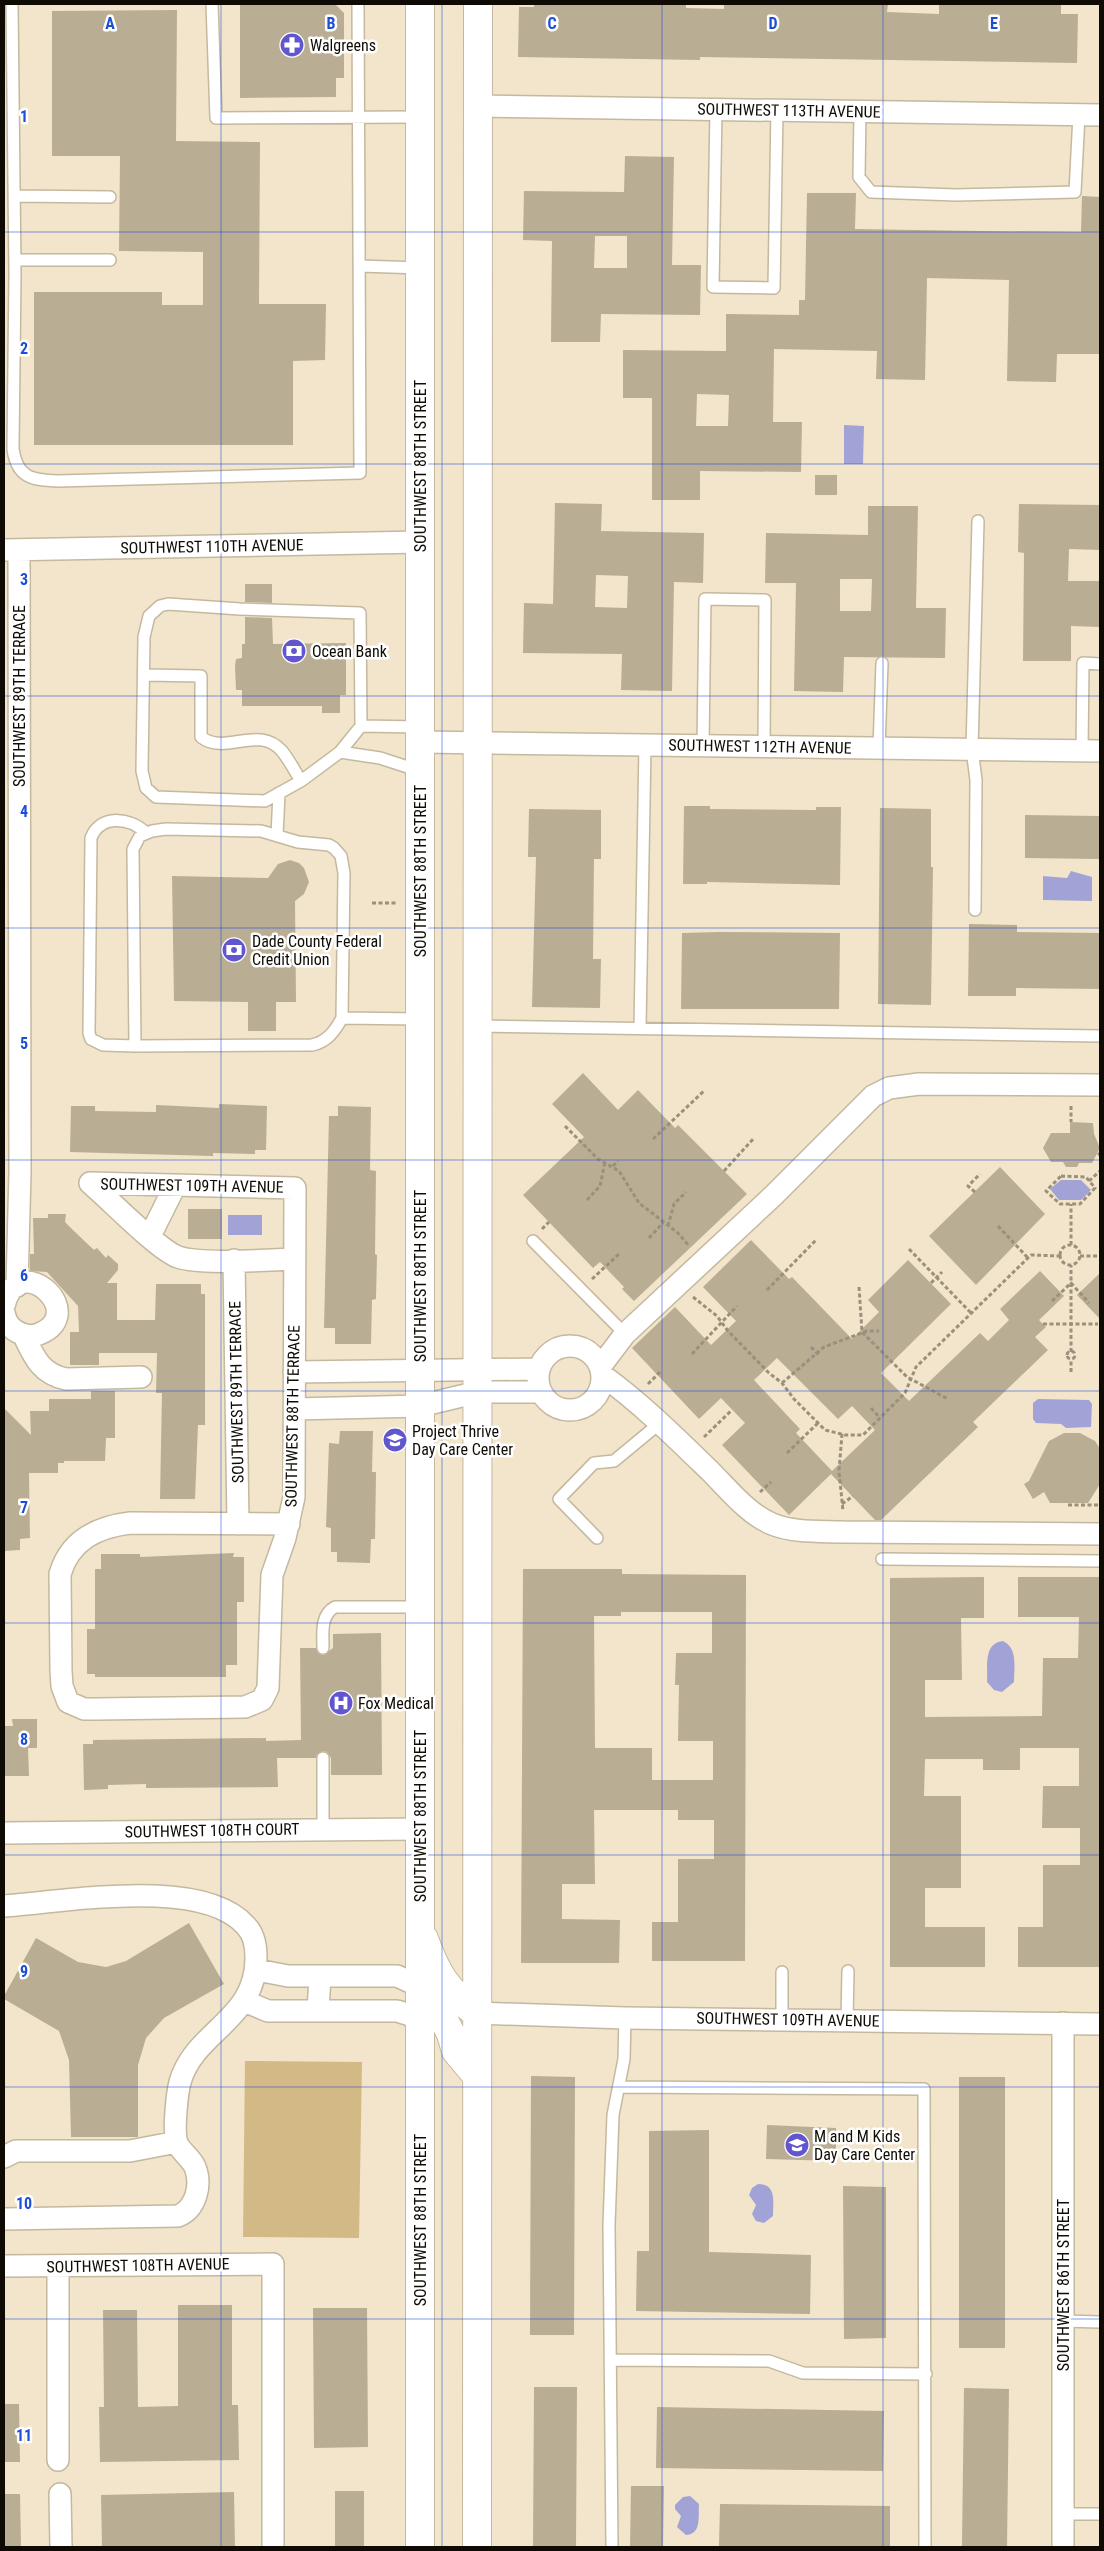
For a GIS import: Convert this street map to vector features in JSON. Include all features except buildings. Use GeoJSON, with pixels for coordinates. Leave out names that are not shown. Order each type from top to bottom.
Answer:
{"type":"FeatureCollection","features":[{"type":"Feature","properties":{"kind":"main road","name":"SOUTHWEST 88TH STREET"},"geometry":{"type":"LineString","coordinates":[[420,4],[420,2547]]}},
{"type":"Feature","properties":{"kind":"main road"},"geometry":{"type":"LineString","coordinates":[[477,2547],[478,4]]}},
{"type":"Feature","properties":{"kind":"main road"},"geometry":{"type":"LineString","coordinates":[[420,1928],[434,1967],[452,1994],[476,2013]]}},
{"type":"Feature","properties":{"kind":"main road"},"geometry":{"type":"LineString","coordinates":[[419,1986],[444,2020],[456,2051],[476,2075]]}},
{"type":"Feature","properties":{"kind":"street","name":"SOUTHWEST 113TH AVENUE"},"geometry":{"type":"LineString","coordinates":[[477,106],[716,108],[1100,116]]}},
{"type":"Feature","properties":{"kind":"street","name":"SOUTHWEST 110TH AVENUE"},"geometry":{"type":"LineString","coordinates":[[11,550],[420,542]]}},
{"type":"Feature","properties":{"kind":"street","name":"SOUTHWEST 89TH TERRACE"},"geometry":{"type":"LineString","coordinates":[[11,550],[12,1172],[17,1286]]}},
{"type":"Feature","properties":{"kind":"street","name":"SOUTHWEST 112TH AVENUE"},"geometry":{"type":"LineString","coordinates":[[420,734],[478,742],[1091,751]]}},
{"type":"Feature","properties":{"kind":"street"},"geometry":{"type":"LineString","coordinates":[[1100,1084],[919,1084],[899,1086],[881,1092],[867,1101],[774,1195],[625,1334],[601,1371],[598,1394],[591,1402],[574,1410],[554,1406],[541,1392],[539,1384],[540,1369],[551,1352],[569,1346],[588,1352],[601,1371],[660,1423],[748,1508],[770,1523],[781,1527],[801,1531],[844,1532],[1100,1534]]}},
{"type":"Feature","properties":{"kind":"street","name":"SOUTHWEST 109TH AVENUE"},"geometry":{"type":"LineString","coordinates":[[150,1236],[90,1183],[295,1188]]}},
{"type":"Feature","properties":{"kind":"street"},"geometry":{"type":"LineString","coordinates":[[174,1186],[150,1236],[180,1258],[234,1260],[294,1259]]}},
{"type":"Feature","properties":{"kind":"street","name":"SOUTHWEST 88TH TERRACE"},"geometry":{"type":"LineString","coordinates":[[238,1524],[150,1523],[111,1526],[84,1537],[63,1564],[60,1574],[61,1671],[62,1686],[68,1702],[84,1709],[245,1707],[262,1700],[268,1688],[272,1575],[289,1524],[294,1497],[295,1188]]}},
{"type":"Feature","properties":{"kind":"street","name":"SOUTHWEST 89TH TERRACE"},"geometry":{"type":"LineString","coordinates":[[234,1260],[238,1524]]}},
{"type":"Feature","properties":{"kind":"street"},"geometry":{"type":"LineString","coordinates":[[4,1306],[5,1299],[17,1286],[33,1283],[41,1285],[48,1290],[56,1304],[56,1312],[49,1328],[42,1334],[24,1336]]}},
{"type":"Feature","properties":{"kind":"street"},"geometry":{"type":"LineString","coordinates":[[4,1312],[9,1326],[24,1336],[40,1366],[56,1377],[66,1379],[141,1377]]}},
{"type":"Feature","properties":{"kind":"street"},"geometry":{"type":"LineString","coordinates":[[295,1409],[420,1406],[478,1381],[540,1369]]}},
{"type":"Feature","properties":{"kind":"street"},"geometry":{"type":"LineString","coordinates":[[294,1372],[420,1370],[541,1392]]}},
{"type":"Feature","properties":{"kind":"street"},"geometry":{"type":"LineString","coordinates":[[343,1408],[334,1395],[334,1384],[337,1377],[346,1371]]}},
{"type":"Feature","properties":{"kind":"street"},"geometry":{"type":"LineString","coordinates":[[238,1524],[289,1524]]}},
{"type":"Feature","properties":{"kind":"street","name":"SOUTHWEST 108TH COURT"},"geometry":{"type":"LineString","coordinates":[[4,1833],[323,1828],[420,1829]]}},
{"type":"Feature","properties":{"kind":"street"},"geometry":{"type":"LineString","coordinates":[[4,1906],[129,1895],[199,1900],[219,1906],[237,1916],[251,1932],[256,1949],[256,1970],[252,1987],[232,2017],[200,2047],[186,2066],[176,2104],[177,2142],[195,2167],[197,2178],[197,2188],[192,2205],[182,2214],[4,2219]]}},
{"type":"Feature","properties":{"kind":"street"},"geometry":{"type":"LineString","coordinates":[[256,1970],[272,1974],[397,1976],[419,1986]]}},
{"type":"Feature","properties":{"kind":"street"},"geometry":{"type":"LineString","coordinates":[[318,2011],[320,1976]]}},
{"type":"Feature","properties":{"kind":"street"},"geometry":{"type":"LineString","coordinates":[[244,2001],[268,2012],[397,2011],[410,2015],[420,2024]]}},
{"type":"Feature","properties":{"kind":"street","name":"SOUTHWEST 109TH AVENUE"},"geometry":{"type":"LineString","coordinates":[[476,2013],[624,2018],[1100,2024]]}},
{"type":"Feature","properties":{"kind":"street","name":"SOUTHWEST 86TH STREET"},"geometry":{"type":"LineString","coordinates":[[1063,2023],[1063,2547]]}},
{"type":"Feature","properties":{"kind":"street"},"geometry":{"type":"LineString","coordinates":[[4,2157],[16,2151],[130,2151],[177,2142]]}},
{"type":"Feature","properties":{"kind":"street","name":"SOUTHWEST 108TH AVENUE"},"geometry":{"type":"LineString","coordinates":[[4,2266],[273,2264],[273,2547]]}},
{"type":"Feature","properties":{"kind":"street"},"geometry":{"type":"LineString","coordinates":[[58,2266],[58,2460]]}},
{"type":"Feature","properties":{"kind":"street"},"geometry":{"type":"LineString","coordinates":[[60,2494],[61,2547]]}},
{"type":"Feature","properties":{"kind":"lane"},"geometry":{"type":"LineString","coordinates":[[12,4],[15,260],[14,458],[19,469],[27,476],[38,480],[58,482],[360,473],[358,4]]}},
{"type":"Feature","properties":{"kind":"lane"},"geometry":{"type":"LineString","coordinates":[[212,4],[216,118],[420,117]]}},
{"type":"Feature","properties":{"kind":"lane"},"geometry":{"type":"LineString","coordinates":[[716,108],[713,287],[765,288],[774,288],[777,109]]}},
{"type":"Feature","properties":{"kind":"lane"},"geometry":{"type":"LineString","coordinates":[[860,111],[859,177],[871,192],[956,195],[1075,192],[1079,115]]}},
{"type":"Feature","properties":{"kind":"lane"},"geometry":{"type":"LineString","coordinates":[[14,196],[110,197]]}},
{"type":"Feature","properties":{"kind":"lane"},"geometry":{"type":"LineString","coordinates":[[15,260],[110,260]]}},
{"type":"Feature","properties":{"kind":"lane"},"geometry":{"type":"LineString","coordinates":[[360,266],[420,268]]}},
{"type":"Feature","properties":{"kind":"lane"},"geometry":{"type":"LineString","coordinates":[[975,910],[976,780],[972,749],[978,522]]}},
{"type":"Feature","properties":{"kind":"lane"},"geometry":{"type":"LineString","coordinates":[[703,746],[705,599],[765,600],[764,746]]}},
{"type":"Feature","properties":{"kind":"lane"},"geometry":{"type":"LineString","coordinates":[[168,604],[240,610],[360,613],[361,726],[340,752],[300,781],[266,801],[156,797],[151,795],[144,785],[142,771],[145,675],[144,628],[149,616],[160,606],[168,604]]}},
{"type":"Feature","properties":{"kind":"lane"},"geometry":{"type":"LineString","coordinates":[[879,748],[882,663]]}},
{"type":"Feature","properties":{"kind":"lane"},"geometry":{"type":"LineString","coordinates":[[1091,751],[1084,663],[1100,664]]}},
{"type":"Feature","properties":{"kind":"lane"},"geometry":{"type":"LineString","coordinates":[[145,675],[201,676],[201,738],[218,743],[252,738],[271,742],[282,751],[300,781]]}},
{"type":"Feature","properties":{"kind":"lane"},"geometry":{"type":"LineString","coordinates":[[361,726],[420,734]]}},
{"type":"Feature","properties":{"kind":"lane"},"geometry":{"type":"LineString","coordinates":[[640,1028],[645,745]]}},
{"type":"Feature","properties":{"kind":"lane"},"geometry":{"type":"LineString","coordinates":[[340,752],[380,758],[420,771]]}},
{"type":"Feature","properties":{"kind":"lane"},"geometry":{"type":"LineString","coordinates":[[277,836],[279,793]]}},
{"type":"Feature","properties":{"kind":"lane"},"geometry":{"type":"LineString","coordinates":[[135,1046],[133,849],[136,841],[146,833],[166,829],[261,831],[298,842],[329,845],[341,856],[344,873],[342,1018],[332,1034],[320,1044],[312,1045],[135,1046],[100,1044],[91,1039],[89,1033],[89,846],[97,827],[113,820],[132,822],[146,833]]}},
{"type":"Feature","properties":{"kind":"lane"},"geometry":{"type":"LineString","coordinates":[[342,1018],[420,1019]]}},
{"type":"Feature","properties":{"kind":"lane"},"geometry":{"type":"LineString","coordinates":[[478,1026],[1100,1036]]}},
{"type":"Feature","properties":{"kind":"lane"},"geometry":{"type":"LineString","coordinates":[[536,1236],[625,1334]]}},
{"type":"Feature","properties":{"kind":"lane"},"geometry":{"type":"LineString","coordinates":[[597,1538],[559,1499],[594,1463],[614,1462],[660,1423]]}},
{"type":"Feature","properties":{"kind":"lane"},"geometry":{"type":"LineString","coordinates":[[882,1559],[1100,1561]]}},
{"type":"Feature","properties":{"kind":"lane"},"geometry":{"type":"LineString","coordinates":[[323,1648],[323,1624],[329,1610],[335,1607],[421,1607]]}},
{"type":"Feature","properties":{"kind":"lane"},"geometry":{"type":"LineString","coordinates":[[323,1758],[323,1828]]}},
{"type":"Feature","properties":{"kind":"lane"},"geometry":{"type":"LineString","coordinates":[[848,1971],[848,2020]]}},
{"type":"Feature","properties":{"kind":"lane"},"geometry":{"type":"LineString","coordinates":[[782,1972],[782,2019]]}},
{"type":"Feature","properties":{"kind":"lane"},"geometry":{"type":"LineString","coordinates":[[612,2547],[610,2215],[613,2115],[624,2060],[624,2018]]}},
{"type":"Feature","properties":{"kind":"lane"},"geometry":{"type":"LineString","coordinates":[[619,2087],[924,2089],[925,2547]]}},
{"type":"Feature","properties":{"kind":"lane"},"geometry":{"type":"LineString","coordinates":[[1062,2321],[1100,2322]]}},
{"type":"Feature","properties":{"kind":"lane"},"geometry":{"type":"LineString","coordinates":[[610,2360],[768,2361],[803,2373],[926,2374]]}},
{"type":"Feature","properties":{"kind":"lane"},"geometry":{"type":"LineString","coordinates":[[1063,2514],[1100,2514]]}},
{"type":"Feature","properties":{"kind":"path"},"geometry":{"type":"LineString","coordinates":[[372,903],[396,903]]}},
{"type":"Feature","properties":{"kind":"path"},"geometry":{"type":"LineString","coordinates":[[653,1139],[705,1090]]}},
{"type":"Feature","properties":{"kind":"path"},"geometry":{"type":"LineString","coordinates":[[1071,1114],[1071,1122]]}},
{"type":"Feature","properties":{"kind":"path"},"geometry":{"type":"LineString","coordinates":[[565,1126],[598,1159],[612,1166],[628,1183],[639,1203],[678,1233],[691,1248]]}},
{"type":"Feature","properties":{"kind":"path"},"geometry":{"type":"LineString","coordinates":[[724,1171],[754,1138]]}},
{"type":"Feature","properties":{"kind":"path"},"geometry":{"type":"LineString","coordinates":[[612,1166],[618,1161]]}},
{"type":"Feature","properties":{"kind":"path"},"geometry":{"type":"LineString","coordinates":[[587,1200],[600,1186],[605,1162]]}},
{"type":"Feature","properties":{"kind":"path"},"geometry":{"type":"LineString","coordinates":[[1089,1181],[1100,1171]]}},
{"type":"Feature","properties":{"kind":"path"},"geometry":{"type":"LineString","coordinates":[[975,1192],[968,1186],[980,1174]]}},
{"type":"Feature","properties":{"kind":"path"},"geometry":{"type":"LineString","coordinates":[[1061,1176],[1086,1177],[1089,1181],[1095,1188],[1080,1204],[1060,1204],[1046,1191],[1061,1176]]}},
{"type":"Feature","properties":{"kind":"path"},"geometry":{"type":"LineString","coordinates":[[668,1226],[674,1204],[686,1192]]}},
{"type":"Feature","properties":{"kind":"path"},"geometry":{"type":"LineString","coordinates":[[1071,1204],[1071,1245]]}},
{"type":"Feature","properties":{"kind":"path"},"geometry":{"type":"LineString","coordinates":[[536,1236],[549,1222]]}},
{"type":"Feature","properties":{"kind":"path"},"geometry":{"type":"LineString","coordinates":[[649,1238],[664,1223]]}},
{"type":"Feature","properties":{"kind":"path"},"geometry":{"type":"LineString","coordinates":[[998,1226],[1028,1258]]}},
{"type":"Feature","properties":{"kind":"path"},"geometry":{"type":"LineString","coordinates":[[767,1290],[816,1240]]}},
{"type":"Feature","properties":{"kind":"path"},"geometry":{"type":"LineString","coordinates":[[1060,1256],[1064,1247],[1071,1245],[1076,1248],[1080,1256]]}},
{"type":"Feature","properties":{"kind":"path"},"geometry":{"type":"LineString","coordinates":[[910,1249],[972,1314]]}},
{"type":"Feature","properties":{"kind":"path"},"geometry":{"type":"LineString","coordinates":[[589,1282],[619,1254]]}},
{"type":"Feature","properties":{"kind":"path"},"geometry":{"type":"LineString","coordinates":[[687,1290],[698,1303],[721,1321],[825,1430],[842,1434],[863,1435],[905,1393],[916,1367],[1031,1255],[1060,1256]]}},
{"type":"Feature","properties":{"kind":"path"},"geometry":{"type":"LineString","coordinates":[[1060,1256],[1063,1261],[1071,1265]]}},
{"type":"Feature","properties":{"kind":"path"},"geometry":{"type":"LineString","coordinates":[[1071,1372],[1072,1359],[1076,1356],[1071,1352],[1071,1265],[1080,1256],[1100,1256]]}},
{"type":"Feature","properties":{"kind":"path"},"geometry":{"type":"LineString","coordinates":[[931,1283],[942,1272]]}},
{"type":"Feature","properties":{"kind":"path"},"geometry":{"type":"LineString","coordinates":[[1052,1301],[1071,1283]]}},
{"type":"Feature","properties":{"kind":"path"},"geometry":{"type":"LineString","coordinates":[[1071,1283],[1089,1303]]}},
{"type":"Feature","properties":{"kind":"path"},"geometry":{"type":"LineString","coordinates":[[859,1287],[862,1332],[910,1379],[948,1399]]}},
{"type":"Feature","properties":{"kind":"path"},"geometry":{"type":"LineString","coordinates":[[692,1354],[706,1342],[721,1321],[737,1306]]}},
{"type":"Feature","properties":{"kind":"path"},"geometry":{"type":"LineString","coordinates":[[1043,1324],[1098,1324]]}},
{"type":"Feature","properties":{"kind":"path"},"geometry":{"type":"LineString","coordinates":[[782,1383],[816,1352],[862,1332],[879,1331]]}},
{"type":"Feature","properties":{"kind":"path"},"geometry":{"type":"LineString","coordinates":[[811,1347],[820,1356]]}},
{"type":"Feature","properties":{"kind":"path"},"geometry":{"type":"LineString","coordinates":[[647,1385],[661,1371]]}},
{"type":"Feature","properties":{"kind":"path"},"geometry":{"type":"LineString","coordinates":[[871,1408],[880,1418]]}},
{"type":"Feature","properties":{"kind":"path"},"geometry":{"type":"LineString","coordinates":[[700,1441],[732,1410]]}},
{"type":"Feature","properties":{"kind":"path"},"geometry":{"type":"LineString","coordinates":[[787,1452],[818,1423]]}},
{"type":"Feature","properties":{"kind":"path"},"geometry":{"type":"LineString","coordinates":[[842,1434],[839,1470],[843,1516]]}},
{"type":"Feature","properties":{"kind":"path"},"geometry":{"type":"LineString","coordinates":[[754,1498],[771,1482]]}},
{"type":"Feature","properties":{"kind":"path"},"geometry":{"type":"LineString","coordinates":[[842,1504],[853,1496]]}},
{"type":"Feature","properties":{"kind":"path"},"geometry":{"type":"LineString","coordinates":[[1068,1505],[1100,1505]]}},
{"type":"Feature","properties":{"kind":"shaded area"},"geometry":{"type":"Polygon","coordinates":[[[245,2061],[362,2062],[359,2238],[243,2237],[245,2061]]]}},
{"type":"Feature","properties":{"kind":"water"},"geometry":{"type":"Polygon","coordinates":[[[844,425],[864,426],[863,464],[844,464],[844,425]]]}},
{"type":"Feature","properties":{"kind":"water"},"geometry":{"type":"Polygon","coordinates":[[[1071,871],[1092,877],[1092,901],[1043,900],[1043,876],[1067,878],[1071,871]]]}},
{"type":"Feature","properties":{"kind":"water"},"geometry":{"type":"Polygon","coordinates":[[[1061,1180],[1081,1180],[1091,1190],[1081,1200],[1059,1200],[1050,1189],[1061,1180]]]}},
{"type":"Feature","properties":{"kind":"water"},"geometry":{"type":"Polygon","coordinates":[[[228,1215],[262,1215],[262,1235],[228,1235],[228,1215]]]}},
{"type":"Feature","properties":{"kind":"water"},"geometry":{"type":"Polygon","coordinates":[[[1038,1399],[1089,1400],[1092,1404],[1091,1427],[1066,1428],[1061,1424],[1036,1423],[1033,1419],[1033,1403],[1038,1399]]]}},
{"type":"Feature","properties":{"kind":"water"},"geometry":{"type":"Polygon","coordinates":[[[1003,1641],[1008,1644],[1013,1653],[1014,1682],[1002,1692],[994,1690],[987,1682],[987,1663],[992,1646],[1003,1641]]]}},
{"type":"Feature","properties":{"kind":"water"},"geometry":{"type":"Polygon","coordinates":[[[758,2184],[768,2187],[773,2195],[773,2216],[764,2223],[756,2221],[752,2214],[756,2205],[749,2195],[752,2188],[758,2184]]]}},
{"type":"Feature","properties":{"kind":"water"},"geometry":{"type":"Polygon","coordinates":[[[690,2496],[699,2504],[699,2519],[695,2531],[686,2535],[677,2527],[681,2516],[675,2509],[675,2505],[683,2497],[690,2496]]]}},
{"type":"Feature","properties":{"kind":"place","name":"Walgreens"},"geometry":{"type":"Point","coordinates":[292,45]}},
{"type":"Feature","properties":{"kind":"place","name":"Ocean Bank"},"geometry":{"type":"Point","coordinates":[294,651]}},
{"type":"Feature","properties":{"kind":"place","name":"Dade County Federal Credit Union"},"geometry":{"type":"Point","coordinates":[234,950]}},
{"type":"Feature","properties":{"kind":"place","name":"Project Thrive Day Care Center"},"geometry":{"type":"Point","coordinates":[395,1440]}},
{"type":"Feature","properties":{"kind":"place","name":"Fox Medical"},"geometry":{"type":"Point","coordinates":[341,1703]}},
{"type":"Feature","properties":{"kind":"place","name":"M and M Kids Day Care Center"},"geometry":{"type":"Point","coordinates":[797,2145]}}]}
